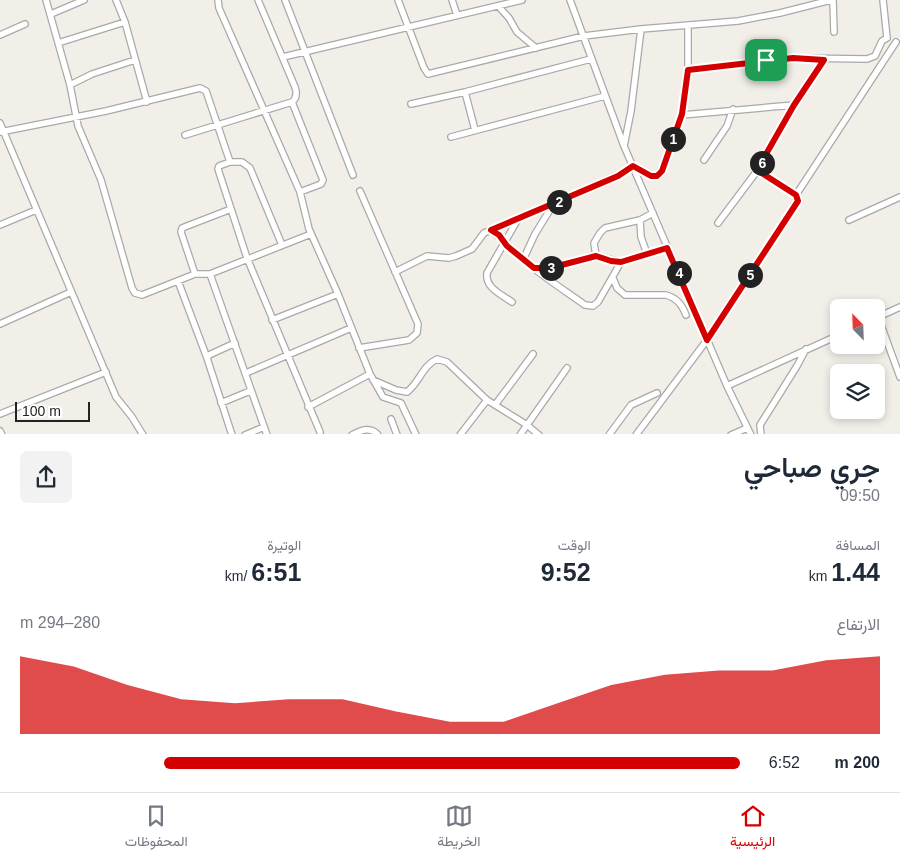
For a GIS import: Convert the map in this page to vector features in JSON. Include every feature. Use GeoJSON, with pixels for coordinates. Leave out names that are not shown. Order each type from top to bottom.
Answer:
{"type":"FeatureCollection","features":[{"type":"Feature","properties":{"kind":"street"},"geometry":{"type":"LineString","coordinates":[[46,0],[70,85],[78,126],[101,180],[133,291],[138,295],[142,295],[195,274],[210,274],[311,234]]}},
{"type":"Feature","properties":{"kind":"street"},"geometry":{"type":"LineString","coordinates":[[51,14],[84,0]]}},
{"type":"Feature","properties":{"kind":"street"},"geometry":{"type":"LineString","coordinates":[[116,0],[125,22],[147,102]]}},
{"type":"Feature","properties":{"kind":"street"},"geometry":{"type":"LineString","coordinates":[[218,0],[219,8],[300,192],[311,234],[372,377],[383,397],[400,401],[416,434]]}},
{"type":"Feature","properties":{"kind":"street"},"geometry":{"type":"LineString","coordinates":[[185,135],[292,102],[295,98],[297,91],[258,0]]}},
{"type":"Feature","properties":{"kind":"street"},"geometry":{"type":"LineString","coordinates":[[285,0],[353,175]]}},
{"type":"Feature","properties":{"kind":"street"},"geometry":{"type":"LineString","coordinates":[[398,0],[428,74],[584,36],[738,20],[780,13],[832,0],[834,32]]}},
{"type":"Feature","properties":{"kind":"street"},"geometry":{"type":"LineString","coordinates":[[452,0],[457,15]]}},
{"type":"Feature","properties":{"kind":"street"},"geometry":{"type":"LineString","coordinates":[[283,57],[522,0]]}},
{"type":"Feature","properties":{"kind":"street"},"geometry":{"type":"LineString","coordinates":[[570,0],[624,146],[727,386],[750,434]]}},
{"type":"Feature","properties":{"kind":"street"},"geometry":{"type":"LineString","coordinates":[[883,0],[887,38]]}},
{"type":"Feature","properties":{"kind":"street"},"geometry":{"type":"LineString","coordinates":[[499,7],[518,32],[536,48]]}},
{"type":"Feature","properties":{"kind":"street"},"geometry":{"type":"LineString","coordinates":[[58,43],[125,22]]}},
{"type":"Feature","properties":{"kind":"street"},"geometry":{"type":"LineString","coordinates":[[0,35],[25,24]]}},
{"type":"Feature","properties":{"kind":"street"},"geometry":{"type":"LineString","coordinates":[[633,166],[651,176],[660,174],[662,171],[682,114],[688,70],[688,25]]}},
{"type":"Feature","properties":{"kind":"street"},"geometry":{"type":"LineString","coordinates":[[624,146],[635,88],[640,29]]}},
{"type":"Feature","properties":{"kind":"street"},"geometry":{"type":"LineString","coordinates":[[688,70],[793,58],[824,60],[870,58],[876,54],[882,41],[887,38]]}},
{"type":"Feature","properties":{"kind":"street"},"geometry":{"type":"LineString","coordinates":[[636,434],[707,340],[797,203],[796,195],[898,43],[887,38]]}},
{"type":"Feature","properties":{"kind":"street"},"geometry":{"type":"LineString","coordinates":[[411,104],[591,59]]}},
{"type":"Feature","properties":{"kind":"street"},"geometry":{"type":"LineString","coordinates":[[70,85],[92,74],[135,60]]}},
{"type":"Feature","properties":{"kind":"street"},"geometry":{"type":"LineString","coordinates":[[718,223],[757,170],[794,105],[824,60]]}},
{"type":"Feature","properties":{"kind":"street"},"geometry":{"type":"LineString","coordinates":[[2,132],[147,102],[200,88],[204,89],[208,94],[230,162]]}},
{"type":"Feature","properties":{"kind":"street"},"geometry":{"type":"LineString","coordinates":[[465,92],[475,130]]}},
{"type":"Feature","properties":{"kind":"street"},"geometry":{"type":"LineString","coordinates":[[451,137],[605,96]]}},
{"type":"Feature","properties":{"kind":"street"},"geometry":{"type":"LineString","coordinates":[[292,102],[323,180],[321,184],[300,192]]}},
{"type":"Feature","properties":{"kind":"street"},"geometry":{"type":"LineString","coordinates":[[682,114],[794,105]]}},
{"type":"Feature","properties":{"kind":"street"},"geometry":{"type":"LineString","coordinates":[[704,160],[727,126],[732,109]]}},
{"type":"Feature","properties":{"kind":"street"},"geometry":{"type":"LineString","coordinates":[[0,123],[2,132],[116,397],[132,417],[142,434]]}},
{"type":"Feature","properties":{"kind":"street"},"geometry":{"type":"LineString","coordinates":[[282,245],[250,168],[242,162],[230,162],[219,166],[218,169],[247,258],[320,432]]}},
{"type":"Feature","properties":{"kind":"street"},"geometry":{"type":"LineString","coordinates":[[395,272],[427,256],[449,258],[472,249],[481,235],[623,173],[633,166]]}},
{"type":"Feature","properties":{"kind":"street"},"geometry":{"type":"LineString","coordinates":[[757,170],[796,195]]}},
{"type":"Feature","properties":{"kind":"street"},"geometry":{"type":"LineString","coordinates":[[359,348],[409,340],[416,333],[418,324],[360,191]]}},
{"type":"Feature","properties":{"kind":"street"},"geometry":{"type":"LineString","coordinates":[[849,220],[900,197]]}},
{"type":"Feature","properties":{"kind":"street"},"geometry":{"type":"LineString","coordinates":[[523,260],[535,234],[554,204]]}},
{"type":"Feature","properties":{"kind":"street"},"geometry":{"type":"LineString","coordinates":[[195,274],[181,232],[182,228],[231,209]]}},
{"type":"Feature","properties":{"kind":"street"},"geometry":{"type":"LineString","coordinates":[[0,225],[36,210]]}},
{"type":"Feature","properties":{"kind":"street"},"geometry":{"type":"LineString","coordinates":[[596,256],[594,242],[605,228],[640,220],[653,213]]}},
{"type":"Feature","properties":{"kind":"street"},"geometry":{"type":"LineString","coordinates":[[512,302],[486,281],[487,273],[518,219]]}},
{"type":"Feature","properties":{"kind":"street"},"geometry":{"type":"LineString","coordinates":[[640,220],[641,237],[647,254]]}},
{"type":"Feature","properties":{"kind":"street"},"geometry":{"type":"LineString","coordinates":[[491,230],[499,235],[523,260],[589,306],[598,302],[621,262]]}},
{"type":"Feature","properties":{"kind":"street"},"geometry":{"type":"LineString","coordinates":[[534,268],[550,268],[596,256],[621,262],[667,248]]}},
{"type":"Feature","properties":{"kind":"street"},"geometry":{"type":"LineString","coordinates":[[210,274],[246,373],[250,391],[267,434]]}},
{"type":"Feature","properties":{"kind":"street"},"geometry":{"type":"LineString","coordinates":[[613,278],[617,288],[625,296],[666,295],[679,302],[686,315]]}},
{"type":"Feature","properties":{"kind":"street"},"geometry":{"type":"LineString","coordinates":[[178,281],[207,358],[232,434]]}},
{"type":"Feature","properties":{"kind":"street"},"geometry":{"type":"LineString","coordinates":[[0,324],[71,292]]}},
{"type":"Feature","properties":{"kind":"street"},"geometry":{"type":"LineString","coordinates":[[272,320],[338,294]]}},
{"type":"Feature","properties":{"kind":"street"},"geometry":{"type":"LineString","coordinates":[[885,314],[900,307]]}},
{"type":"Feature","properties":{"kind":"street"},"geometry":{"type":"LineString","coordinates":[[246,373],[351,328]]}},
{"type":"Feature","properties":{"kind":"street"},"geometry":{"type":"LineString","coordinates":[[885,338],[900,377]]}},
{"type":"Feature","properties":{"kind":"street"},"geometry":{"type":"LineString","coordinates":[[727,386],[830,339]]}},
{"type":"Feature","properties":{"kind":"street"},"geometry":{"type":"LineString","coordinates":[[207,358],[209,355],[235,343]]}},
{"type":"Feature","properties":{"kind":"street"},"geometry":{"type":"LineString","coordinates":[[761,434],[760,425],[806,349]]}},
{"type":"Feature","properties":{"kind":"street"},"geometry":{"type":"LineString","coordinates":[[495,405],[533,354]]}},
{"type":"Feature","properties":{"kind":"street"},"geometry":{"type":"LineString","coordinates":[[308,407],[372,377],[407,392],[414,387],[429,363],[437,359],[446,362],[487,400],[539,434]]}},
{"type":"Feature","properties":{"kind":"street"},"geometry":{"type":"LineString","coordinates":[[520,434],[567,368]]}},
{"type":"Feature","properties":{"kind":"street"},"geometry":{"type":"LineString","coordinates":[[0,414],[106,372]]}},
{"type":"Feature","properties":{"kind":"street"},"geometry":{"type":"LineString","coordinates":[[221,403],[250,391]]}},
{"type":"Feature","properties":{"kind":"street"},"geometry":{"type":"LineString","coordinates":[[609,434],[631,405],[657,393]]}},
{"type":"Feature","properties":{"kind":"street"},"geometry":{"type":"LineString","coordinates":[[460,434],[487,400]]}},
{"type":"Feature","properties":{"kind":"street"},"geometry":{"type":"LineString","coordinates":[[391,419],[398,434]]}},
{"type":"Feature","properties":{"kind":"street"},"geometry":{"type":"LineString","coordinates":[[245,434],[264,427]]}},
{"type":"Feature","properties":{"kind":"street"},"geometry":{"type":"LineString","coordinates":[[731,434],[747,428]]}},
{"type":"Feature","properties":{"kind":"street"},"geometry":{"type":"LineString","coordinates":[[352,434],[365,430],[373,430],[378,434]]}},
{"type":"Feature","properties":{"kind":"route"},"geometry":{"type":"LineString","coordinates":[[793,58],[824,60],[794,105],[757,170],[796,195],[798,201],[707,340],[690,297],[667,248],[621,262],[591,256],[550,268],[534,268],[507,246],[499,235],[491,230],[618,176],[633,166],[651,176],[657,176],[662,171],[682,114],[688,70],[766,60],[793,58]]}}]}
